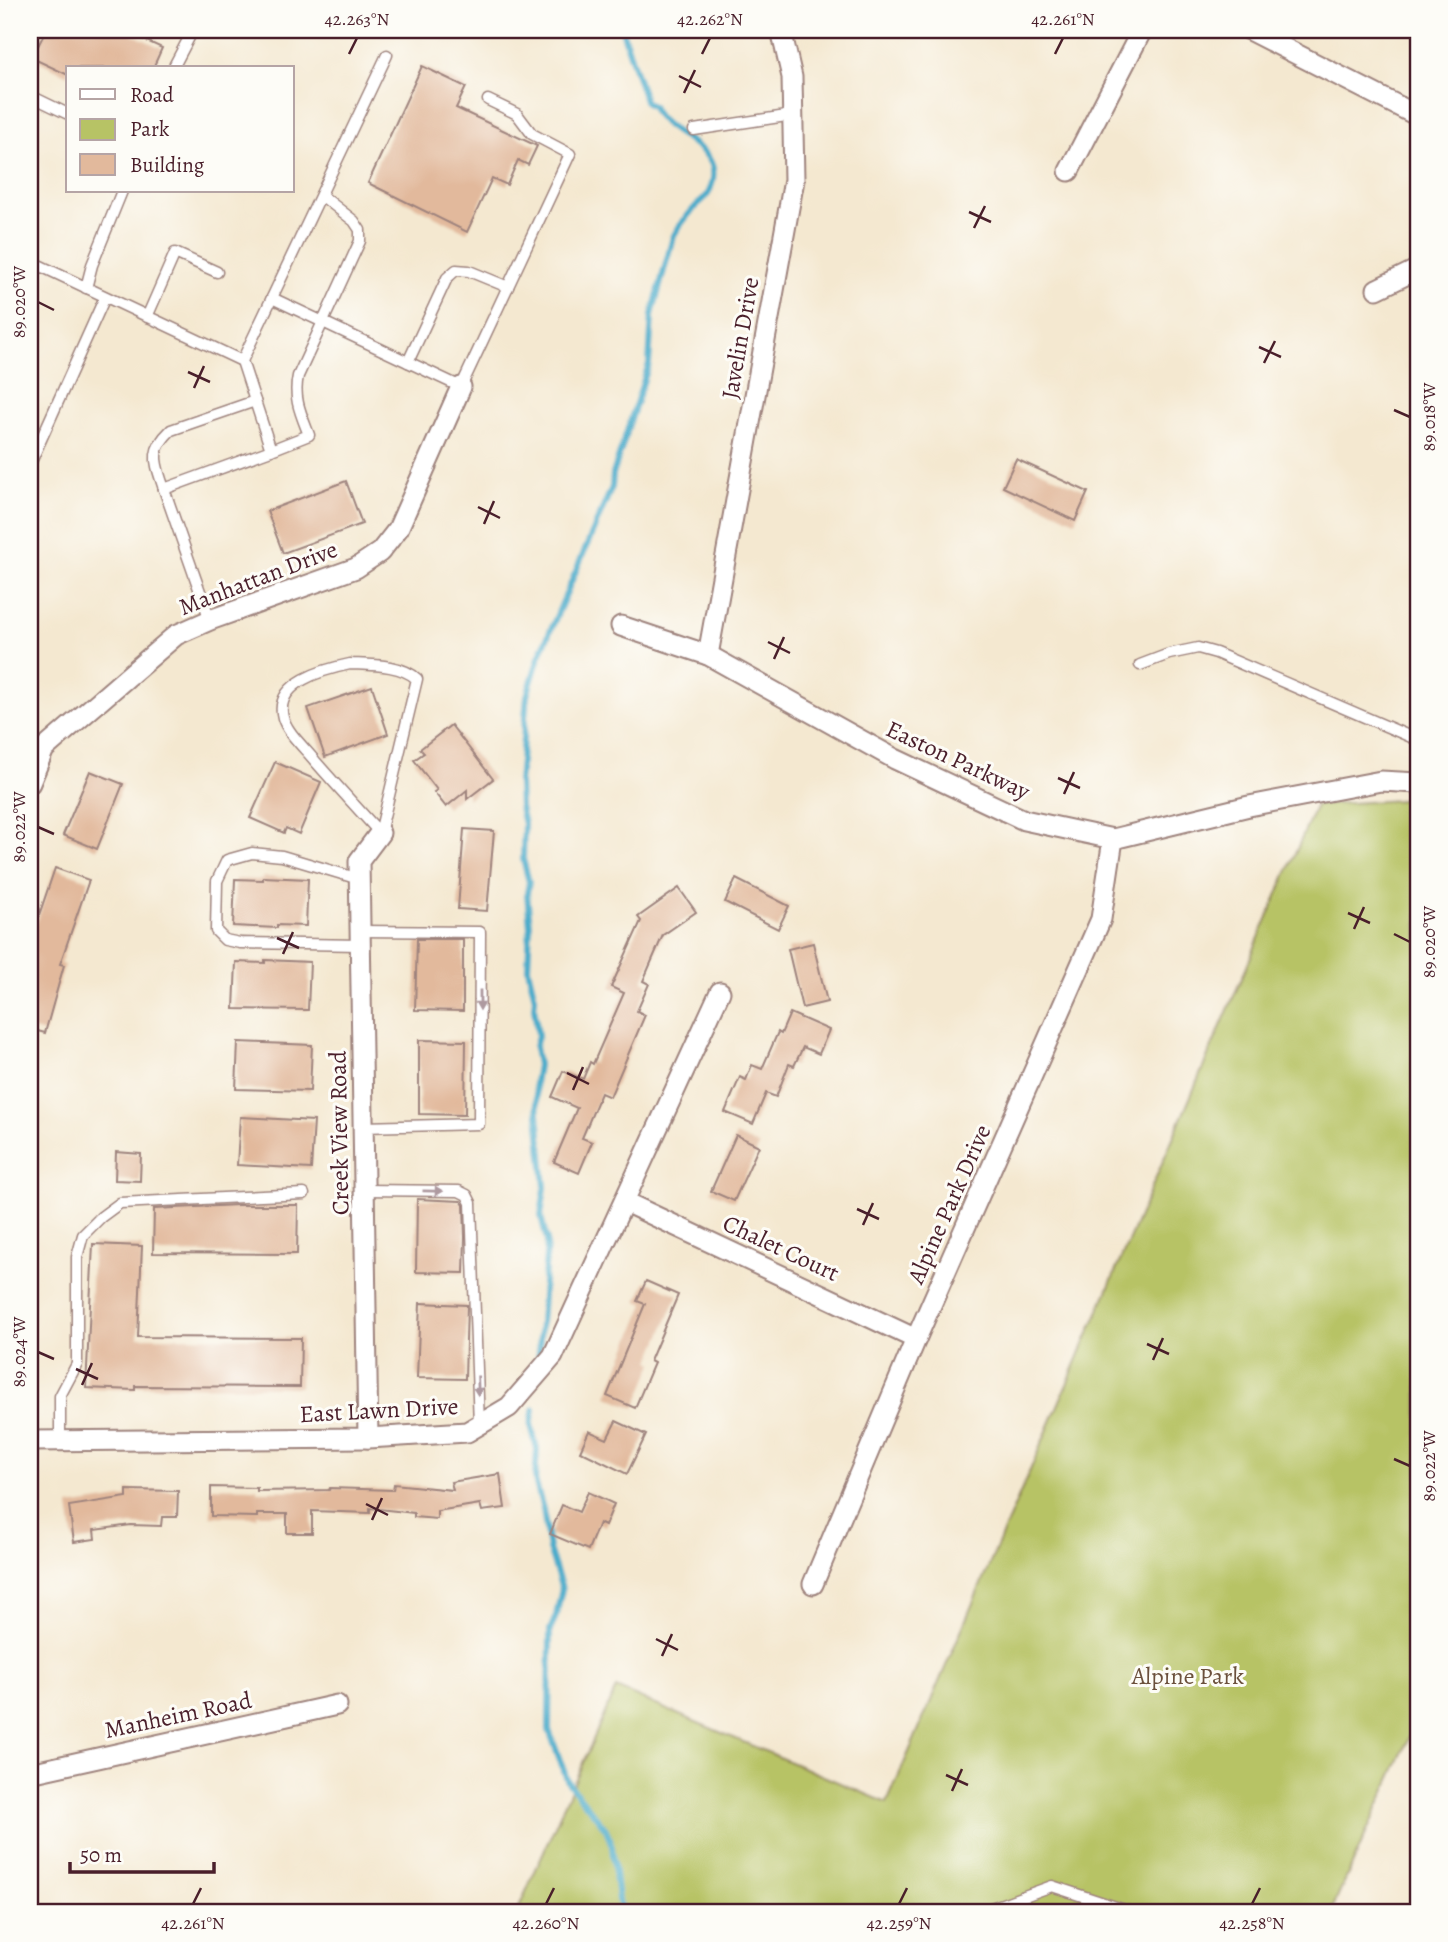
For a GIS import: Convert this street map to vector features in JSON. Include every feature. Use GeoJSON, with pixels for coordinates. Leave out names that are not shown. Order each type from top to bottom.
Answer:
{"type":"FeatureCollection","features":[{"type":"Feature","properties":{"kind":"street","name":"Javelin Drive"},"geometry":{"type":"LineString","coordinates":[[708,655],[794,180],[792,77],[781,30]]}},
{"type":"Feature","properties":{"kind":"street"},"geometry":{"type":"LineString","coordinates":[[1069,171],[1142,30]]}},
{"type":"Feature","properties":{"kind":"street"},"geometry":{"type":"LineString","coordinates":[[1249,30],[1418,116]]}},
{"type":"Feature","properties":{"kind":"street"},"geometry":{"type":"LineString","coordinates":[[1377,289],[1418,269]]}},
{"type":"Feature","properties":{"kind":"street","name":"Manhattan Drive"},"geometry":{"type":"LineString","coordinates":[[30,783],[44,750],[176,635],[210,620],[356,568],[380,552],[398,529],[461,387]]}},
{"type":"Feature","properties":{"kind":"street","name":"Easton Parkway"},"geometry":{"type":"LineString","coordinates":[[621,626],[708,655],[895,759],[1024,820],[1113,839],[1249,806],[1381,781],[1418,783]]}},
{"type":"Feature","properties":{"kind":"street","name":"Creek View Road"},"geometry":{"type":"LineString","coordinates":[[368,1438],[359,860],[380,833]]}},
{"type":"Feature","properties":{"kind":"street","name":"Alpine Park Drive"},"geometry":{"type":"LineString","coordinates":[[813,1584],[916,1339],[1101,919],[1113,839]]}},
{"type":"Feature","properties":{"kind":"street","name":"East Lawn Drive"},"geometry":{"type":"LineString","coordinates":[[30,1441],[368,1438],[467,1432],[509,1407],[553,1356],[720,992]]}},
{"type":"Feature","properties":{"kind":"street","name":"Chalet Court"},"geometry":{"type":"LineString","coordinates":[[625,1202],[916,1339]]}},
{"type":"Feature","properties":{"kind":"street","name":"Manheim Road"},"geometry":{"type":"LineString","coordinates":[[30,1773],[337,1706]]}},
{"type":"Feature","properties":{"kind":"lane"},"geometry":{"type":"LineString","coordinates":[[174,66],[193,30]]}},
{"type":"Feature","properties":{"kind":"lane"},"geometry":{"type":"LineString","coordinates":[[271,450],[242,361],[387,55]]}},
{"type":"Feature","properties":{"kind":"lane"},"geometry":{"type":"LineString","coordinates":[[30,115],[35,98],[66,113]]}},
{"type":"Feature","properties":{"kind":"lane"},"geometry":{"type":"LineString","coordinates":[[272,298],[461,387],[570,154],[532,134],[516,114],[488,100]]}},
{"type":"Feature","properties":{"kind":"lane"},"geometry":{"type":"LineString","coordinates":[[694,130],[793,115]]}},
{"type":"Feature","properties":{"kind":"lane"},"geometry":{"type":"LineString","coordinates":[[86,288],[92,265],[122,192]]}},
{"type":"Feature","properties":{"kind":"lane"},"geometry":{"type":"LineString","coordinates":[[164,489],[309,436],[297,404],[295,390],[298,376],[360,241],[360,230],[354,221],[321,195]]}},
{"type":"Feature","properties":{"kind":"lane"},"geometry":{"type":"LineString","coordinates":[[147,317],[175,253],[217,272]]}},
{"type":"Feature","properties":{"kind":"lane"},"geometry":{"type":"LineString","coordinates":[[30,261],[242,361]]}},
{"type":"Feature","properties":{"kind":"lane"},"geometry":{"type":"LineString","coordinates":[[408,362],[447,278],[456,270],[469,271],[508,287]]}},
{"type":"Feature","properties":{"kind":"lane"},"geometry":{"type":"LineString","coordinates":[[30,464],[105,297]]}},
{"type":"Feature","properties":{"kind":"lane"},"geometry":{"type":"LineString","coordinates":[[210,620],[155,460],[161,440],[171,430],[255,401]]}},
{"type":"Feature","properties":{"kind":"lane"},"geometry":{"type":"LineString","coordinates":[[1140,665],[1169,654],[1198,648],[1216,653],[1418,740]]}},
{"type":"Feature","properties":{"kind":"lane"},"geometry":{"type":"LineString","coordinates":[[351,664],[370,665],[397,669],[417,679],[380,833],[300,743],[283,717],[282,708],[288,692],[297,684],[326,669],[351,664]]}},
{"type":"Feature","properties":{"kind":"lane"},"geometry":{"type":"LineString","coordinates":[[359,879],[282,856],[252,853],[227,860],[217,881],[216,931],[225,940],[240,943],[481,932],[479,1124],[363,1127]]}},
{"type":"Feature","properties":{"kind":"lane"},"geometry":{"type":"LineString","coordinates":[[364,1190],[459,1191],[467,1195],[471,1203],[479,1425]]}},
{"type":"Feature","properties":{"kind":"lane"},"geometry":{"type":"LineString","coordinates":[[60,1440],[60,1396],[77,1364],[77,1257],[83,1235],[120,1203],[304,1194]]}},
{"type":"Feature","properties":{"kind":"lane"},"geometry":{"type":"LineString","coordinates":[[981,1912],[1052,1886],[1132,1912]]}},
{"type":"Feature","properties":{"kind":"green space","name":"Alpine Park"},"geometry":{"type":"Polygon","coordinates":[[[1418,799],[1418,1717],[1331,1912],[517,1912],[616,1688],[887,1803],[1316,805],[1418,799]]]}},
{"type":"Feature","properties":{"kind":"building"},"geometry":{"type":"Polygon","coordinates":[[[46,30],[123,30],[162,48],[154,66],[66,66],[66,74],[32,58],[46,30]]]}},
{"type":"Feature","properties":{"kind":"building"},"geometry":{"type":"Polygon","coordinates":[[[422,66],[466,87],[456,108],[537,146],[528,165],[518,160],[507,185],[492,178],[467,232],[368,183],[422,66]]]}},
{"type":"Feature","properties":{"kind":"building"},"geometry":{"type":"Polygon","coordinates":[[[1016,459],[1088,492],[1075,521],[1003,487],[1016,459]]]}},
{"type":"Feature","properties":{"kind":"building"},"geometry":{"type":"Polygon","coordinates":[[[346,481],[362,524],[283,553],[267,511],[346,481]]]}},
{"type":"Feature","properties":{"kind":"building"},"geometry":{"type":"Polygon","coordinates":[[[372,686],[388,734],[325,757],[308,708],[372,686]]]}},
{"type":"Feature","properties":{"kind":"building"},"geometry":{"type":"Polygon","coordinates":[[[451,725],[493,779],[467,799],[467,790],[446,807],[434,792],[437,790],[414,760],[424,753],[420,749],[451,725]]]}},
{"type":"Feature","properties":{"kind":"building"},"geometry":{"type":"Polygon","coordinates":[[[275,762],[321,782],[299,834],[286,828],[284,833],[250,818],[275,762]]]}},
{"type":"Feature","properties":{"kind":"building"},"geometry":{"type":"Polygon","coordinates":[[[90,771],[123,784],[97,849],[63,835],[90,771]]]}},
{"type":"Feature","properties":{"kind":"building"},"geometry":{"type":"Polygon","coordinates":[[[464,829],[494,831],[487,911],[458,909],[464,829]]]}},
{"type":"Feature","properties":{"kind":"building"},"geometry":{"type":"Polygon","coordinates":[[[55,868],[89,880],[60,964],[64,965],[45,1033],[30,1029],[30,942],[55,868]]]}},
{"type":"Feature","properties":{"kind":"building"},"geometry":{"type":"Polygon","coordinates":[[[263,877],[308,879],[306,926],[233,926],[235,879],[263,880],[263,877]]]}},
{"type":"Feature","properties":{"kind":"building"},"geometry":{"type":"Polygon","coordinates":[[[736,879],[789,906],[778,929],[725,902],[736,879]]]}},
{"type":"Feature","properties":{"kind":"building"},"geometry":{"type":"Polygon","coordinates":[[[679,888],[696,912],[663,935],[643,981],[649,984],[637,1011],[645,1015],[610,1097],[601,1093],[582,1138],[592,1142],[579,1173],[554,1162],[577,1108],[552,1097],[563,1071],[583,1079],[590,1062],[593,1064],[624,993],[611,987],[641,921],[638,917],[679,888]]]}},
{"type":"Feature","properties":{"kind":"building"},"geometry":{"type":"Polygon","coordinates":[[[417,939],[463,939],[463,1011],[415,1010],[417,939]]]}},
{"type":"Feature","properties":{"kind":"building"},"geometry":{"type":"Polygon","coordinates":[[[813,943],[827,1002],[802,1008],[788,949],[813,943]]]}},
{"type":"Feature","properties":{"kind":"building"},"geometry":{"type":"Polygon","coordinates":[[[265,960],[310,962],[308,1010],[234,1009],[236,962],[265,963],[265,960]]]}},
{"type":"Feature","properties":{"kind":"building"},"geometry":{"type":"Polygon","coordinates":[[[790,1013],[829,1030],[819,1054],[803,1047],[794,1066],[789,1064],[776,1097],[766,1093],[753,1124],[725,1112],[740,1077],[746,1080],[752,1065],[762,1069],[778,1032],[781,1034],[790,1013]]]}},
{"type":"Feature","properties":{"kind":"building"},"geometry":{"type":"Polygon","coordinates":[[[419,1040],[466,1041],[465,1115],[419,1114],[419,1040]]]}},
{"type":"Feature","properties":{"kind":"building"},"geometry":{"type":"Polygon","coordinates":[[[238,1042],[312,1045],[310,1091],[236,1089],[238,1042]]]}},
{"type":"Feature","properties":{"kind":"building"},"geometry":{"type":"Polygon","coordinates":[[[240,1117],[314,1121],[311,1169],[237,1165],[240,1117]]]}},
{"type":"Feature","properties":{"kind":"building"},"geometry":{"type":"Polygon","coordinates":[[[736,1135],[759,1146],[734,1201],[711,1191],[736,1135]]]}},
{"type":"Feature","properties":{"kind":"building"},"geometry":{"type":"Polygon","coordinates":[[[116,1152],[141,1154],[140,1181],[115,1180],[116,1152]]]}},
{"type":"Feature","properties":{"kind":"building"},"geometry":{"type":"Polygon","coordinates":[[[417,1199],[461,1201],[464,1205],[464,1273],[416,1272],[417,1199]]]}},
{"type":"Feature","properties":{"kind":"building"},"geometry":{"type":"Polygon","coordinates":[[[298,1205],[297,1254],[153,1253],[154,1209],[298,1205]]]}},
{"type":"Feature","properties":{"kind":"building"},"geometry":{"type":"Polygon","coordinates":[[[93,1244],[142,1246],[138,1337],[301,1338],[300,1387],[135,1386],[135,1390],[86,1388],[93,1244]]]}},
{"type":"Feature","properties":{"kind":"building"},"geometry":{"type":"Polygon","coordinates":[[[646,1281],[678,1295],[650,1361],[654,1363],[635,1408],[607,1396],[645,1304],[637,1301],[646,1281]]]}},
{"type":"Feature","properties":{"kind":"building"},"geometry":{"type":"Polygon","coordinates":[[[420,1303],[467,1305],[465,1379],[417,1378],[420,1303]]]}},
{"type":"Feature","properties":{"kind":"building"},"geometry":{"type":"Polygon","coordinates":[[[616,1421],[646,1435],[627,1474],[580,1451],[589,1431],[607,1439],[616,1421]]]}},
{"type":"Feature","properties":{"kind":"building"},"geometry":{"type":"Polygon","coordinates":[[[500,1474],[505,1508],[482,1511],[480,1504],[437,1511],[437,1519],[414,1517],[414,1513],[370,1508],[370,1513],[312,1511],[312,1533],[287,1533],[287,1514],[257,1514],[257,1517],[211,1516],[211,1487],[257,1488],[257,1491],[330,1488],[393,1490],[394,1484],[453,1490],[451,1482],[500,1474]]]}},
{"type":"Feature","properties":{"kind":"building"},"geometry":{"type":"Polygon","coordinates":[[[127,1490],[178,1491],[177,1517],[162,1517],[161,1526],[131,1525],[94,1530],[95,1539],[74,1542],[69,1506],[127,1497],[127,1490]]]}},
{"type":"Feature","properties":{"kind":"building"},"geometry":{"type":"Polygon","coordinates":[[[588,1492],[614,1504],[605,1526],[599,1523],[588,1550],[550,1534],[562,1505],[579,1512],[588,1492]]]}},
{"type":"Feature","properties":{"kind":"waterway"},"geometry":{"type":"LineString","coordinates":[[538,1364],[547,1241],[541,1216],[545,1187],[535,1083],[538,1065],[535,1047],[538,1036],[535,998],[528,968],[529,882],[523,859],[524,824],[519,783],[527,696],[539,657],[612,487],[613,474],[649,364],[652,315],[673,237],[686,217],[708,194],[713,177],[712,164],[705,153],[659,118],[652,106],[646,103],[622,30]]}},
{"type":"Feature","properties":{"kind":"waterway"},"geometry":{"type":"LineString","coordinates":[[534,1409],[531,1425],[537,1449],[535,1480],[549,1549],[562,1589],[550,1630],[549,1730],[568,1782],[606,1829],[612,1846],[618,1900],[624,1912]]}}]}
